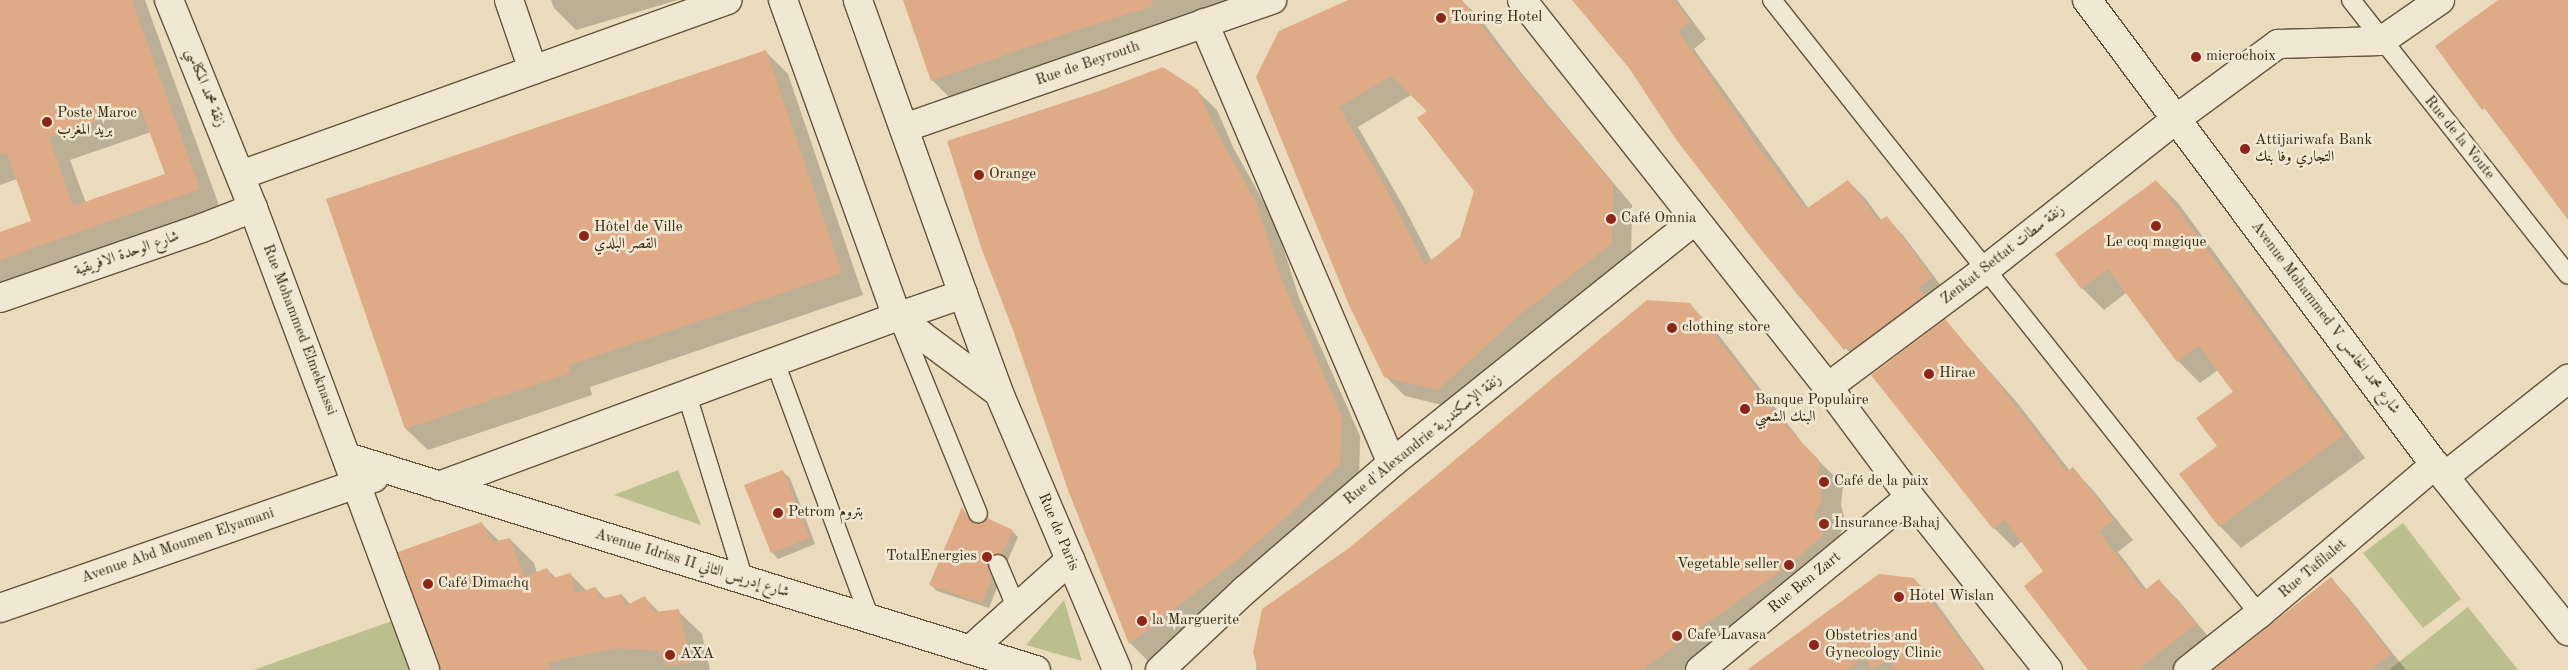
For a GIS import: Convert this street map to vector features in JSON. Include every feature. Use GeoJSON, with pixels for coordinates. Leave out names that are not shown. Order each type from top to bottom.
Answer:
{"type":"FeatureCollection","features":[{"type":"Feature","properties":{"kind":"street","name":"زنقة محمد المكناسي"},"geometry":{"type":"LineString","coordinates":[[169,0],[241,175]]}},
{"type":"Feature","properties":{"kind":"street"},"geometry":{"type":"LineString","coordinates":[[509,0],[534,70]]}},
{"type":"Feature","properties":{"kind":"street"},"geometry":{"type":"LineString","coordinates":[[241,175],[728,0]]}},
{"type":"Feature","properties":{"kind":"street"},"geometry":{"type":"LineString","coordinates":[[783,0],[897,317],[999,393]]}},
{"type":"Feature","properties":{"kind":"street","name":"Rue de Paris"},"geometry":{"type":"LineString","coordinates":[[858,0],[999,393],[1117,670]]}},
{"type":"Feature","properties":{"kind":"street","name":"Rue de Beyrouth"},"geometry":{"type":"LineString","coordinates":[[904,128],[1272,0]]}},
{"type":"Feature","properties":{"kind":"street"},"geometry":{"type":"LineString","coordinates":[[1522,0],[1694,220],[1828,387],[1910,497],[2048,670]]}},
{"type":"Feature","properties":{"kind":"street","name":"Avenue Mohammed V شارع محمد الخامس"},"geometry":{"type":"LineString","coordinates":[[2087,0],[2440,470],[2568,631]]}},
{"type":"Feature","properties":{"kind":"street"},"geometry":{"type":"LineString","coordinates":[[2382,41],[2440,0]]}},
{"type":"Feature","properties":{"kind":"street"},"geometry":{"type":"LineString","coordinates":[[1204,23],[1392,463]]}},
{"type":"Feature","properties":{"kind":"street","name":"Zenkat Settat زنقة سطات"},"geometry":{"type":"LineString","coordinates":[[1828,387],[1986,270],[2176,119],[2278,44],[2382,41]]}},
{"type":"Feature","properties":{"kind":"street","name":"Rue Mohammed Elmeknassi"},"geometry":{"type":"LineString","coordinates":[[241,175],[425,670]]}},
{"type":"Feature","properties":{"kind":"street","name":"شارع الوحدة الافريقية"},"geometry":{"type":"LineString","coordinates":[[0,298],[202,228],[253,208]]}},
{"type":"Feature","properties":{"kind":"street","name":"Rue d'Alexandrie زنقة الإسكندرية"},"geometry":{"type":"LineString","coordinates":[[1160,670],[1245,590],[1392,463],[1694,220]]}},
{"type":"Feature","properties":{"kind":"street"},"geometry":{"type":"LineString","coordinates":[[439,486],[963,294]]}},
{"type":"Feature","properties":{"kind":"street","name":"Rue Tafilalet"},"geometry":{"type":"LineString","coordinates":[[2188,670],[2440,470],[2568,379]]}},
{"type":"Feature","properties":{"kind":"street","name":"Avenue Idriss II شارع إدريس الثاني"},"geometry":{"type":"LineString","coordinates":[[347,457],[1036,670]]}},
{"type":"Feature","properties":{"kind":"street","name":"Avenue Abd Moumen Elyamani"},"geometry":{"type":"LineString","coordinates":[[0,608],[391,472]]}},
{"type":"Feature","properties":{"kind":"street","name":"Rue Ben Zart"},"geometry":{"type":"LineString","coordinates":[[1700,670],[1910,497]]}},
{"type":"Feature","properties":{"kind":"street"},"geometry":{"type":"LineString","coordinates":[[970,650],[1070,560]]}},
{"type":"Feature","properties":{"kind":"lane"},"geometry":{"type":"LineString","coordinates":[[1772,0],[2259,614]]}},
{"type":"Feature","properties":{"kind":"lane","name":"Rue de la Voute"},"geometry":{"type":"LineString","coordinates":[[2351,0],[2568,275]]}},
{"type":"Feature","properties":{"kind":"lane"},"geometry":{"type":"LineString","coordinates":[[897,317],[978,514]]}},
{"type":"Feature","properties":{"kind":"lane"},"geometry":{"type":"LineString","coordinates":[[776,362],[870,619]]}},
{"type":"Feature","properties":{"kind":"lane"},"geometry":{"type":"LineString","coordinates":[[687,395],[744,580]]}},
{"type":"Feature","properties":{"kind":"lane"},"geometry":{"type":"LineString","coordinates":[[998,564],[1016,609]]}},
{"type":"Feature","properties":{"kind":"green space"},"geometry":{"type":"Polygon","coordinates":[[[678,470],[701,525],[614,495],[678,470]]]}},
{"type":"Feature","properties":{"kind":"green space"},"geometry":{"type":"Polygon","coordinates":[[[2403,523],[2461,599],[2423,628],[2363,553],[2403,523]]]}},
{"type":"Feature","properties":{"kind":"green space"},"geometry":{"type":"Polygon","coordinates":[[[1064,600],[1082,661],[1026,645],[1064,600]]]}},
{"type":"Feature","properties":{"kind":"green space"},"geometry":{"type":"Polygon","coordinates":[[[2468,607],[2518,670],[2389,670],[2468,607]]]}},
{"type":"Feature","properties":{"kind":"green space"},"geometry":{"type":"Polygon","coordinates":[[[392,621],[409,670],[253,670],[392,621]]]}},
{"type":"Feature","properties":{"kind":"building","name":"Poste Maroc بريد المغرب"},"geometry":{"type":"Polygon","coordinates":[[[0,0],[132,0],[200,189],[0,260],[0,232],[31,221],[7,153],[0,155],[0,0]],[[140,106],[49,138],[73,206],[165,174],[140,106]]]}},
{"type":"Feature","properties":{"kind":"building"},"geometry":{"type":"Polygon","coordinates":[[[903,0],[1152,0],[1153,6],[1068,33],[931,81],[903,0]]]}},
{"type":"Feature","properties":{"kind":"building"},"geometry":{"type":"Polygon","coordinates":[[[1348,0],[1462,0],[1503,54],[1613,184],[1612,244],[1521,314],[1438,390],[1384,377],[1349,305],[1256,77],[1279,31],[1348,0]],[[1391,76],[1339,107],[1386,188],[1425,265],[1460,237],[1474,191],[1417,118],[1427,111],[1391,76]]]}},
{"type":"Feature","properties":{"kind":"building"},"geometry":{"type":"Polygon","coordinates":[[[1572,0],[1674,0],[1690,22],[1678,31],[1760,149],[1806,209],[1848,180],[1879,221],[1887,216],[1932,277],[1918,288],[1924,296],[1851,350],[1848,347],[1844,350],[1758,246],[1675,138],[1629,68],[1572,0]]]}},
{"type":"Feature","properties":{"kind":"building"},"geometry":{"type":"Polygon","coordinates":[[[2498,0],[2568,0],[2568,220],[2485,108],[2482,110],[2435,46],[2498,0]]]}},
{"type":"Feature","properties":{"kind":"building","name":"Hôtel de Ville القصر البلدي"},"geometry":{"type":"Polygon","coordinates":[[[766,50],[842,273],[569,365],[571,373],[405,429],[326,199],[766,50]]]}},
{"type":"Feature","properties":{"kind":"building"},"geometry":{"type":"Polygon","coordinates":[[[1163,67],[1198,90],[1215,129],[1257,204],[1281,278],[1342,416],[1340,464],[1290,514],[1230,566],[1129,644],[1068,490],[1013,330],[981,247],[947,141],[1099,91],[1163,67]]]}},
{"type":"Feature","properties":{"kind":"building"},"geometry":{"type":"Polygon","coordinates":[[[2156,180],[2344,435],[2219,527],[2179,474],[2217,446],[2196,418],[2233,392],[2199,346],[2177,362],[2108,269],[2081,289],[2055,254],[2156,180]]]}},
{"type":"Feature","properties":{"kind":"building"},"geometry":{"type":"Polygon","coordinates":[[[1647,300],[1690,303],[1783,423],[1819,460],[1818,480],[1823,500],[1814,514],[1823,536],[1785,568],[1641,670],[1258,670],[1253,653],[1262,609],[1349,548],[1647,300]]]}},
{"type":"Feature","properties":{"kind":"building"},"geometry":{"type":"Polygon","coordinates":[[[1945,319],[1995,379],[2067,472],[2073,467],[2114,520],[2099,531],[2144,591],[2159,579],[2196,624],[2138,670],[2088,670],[2024,586],[2043,571],[2005,520],[1993,529],[1871,375],[1945,319]]]}},
{"type":"Feature","properties":{"kind":"building"},"geometry":{"type":"Polygon","coordinates":[[[783,470],[810,538],[771,553],[744,485],[783,470]]]}},
{"type":"Feature","properties":{"kind":"building"},"geometry":{"type":"Polygon","coordinates":[[[962,507],[972,523],[982,524],[987,518],[1013,530],[1002,554],[994,554],[989,558],[988,568],[992,578],[982,603],[929,585],[962,507]]]}},
{"type":"Feature","properties":{"kind":"building"},"geometry":{"type":"Polygon","coordinates":[[[482,522],[492,542],[510,538],[524,577],[547,568],[552,578],[571,573],[575,593],[596,587],[600,599],[622,594],[625,606],[645,596],[654,612],[679,609],[691,663],[667,666],[659,651],[617,648],[546,663],[551,670],[440,670],[398,552],[482,522]]]}},
{"type":"Feature","properties":{"kind":"building"},"geometry":{"type":"Polygon","coordinates":[[[1879,574],[1914,578],[1983,670],[1896,670],[1888,661],[1872,669],[1864,657],[1846,670],[1747,670],[1879,574]]]}},
{"type":"Feature","properties":{"kind":"building"},"geometry":{"type":"Polygon","coordinates":[[[2331,577],[2391,654],[2370,670],[2213,670],[2331,577]]]}},
{"type":"Feature","properties":{"kind":"place","name":"Touring Hotel"},"geometry":{"type":"Point","coordinates":[1441,18]}},
{"type":"Feature","properties":{"kind":"place","name":"microchoix"},"geometry":{"type":"Point","coordinates":[2196,57]}},
{"type":"Feature","properties":{"kind":"place","name":"Poste Maroc بريد المغرب"},"geometry":{"type":"Point","coordinates":[47,122]}},
{"type":"Feature","properties":{"kind":"place","name":"Attijariwafa Bank التجاري وفا بنك"},"geometry":{"type":"Point","coordinates":[2245,149]}},
{"type":"Feature","properties":{"kind":"place","name":"Orange"},"geometry":{"type":"Point","coordinates":[979,175]}},
{"type":"Feature","properties":{"kind":"place","name":"Café Omnia"},"geometry":{"type":"Point","coordinates":[1611,219]}},
{"type":"Feature","properties":{"kind":"place","name":"Le coq magique"},"geometry":{"type":"Point","coordinates":[2156,226]}},
{"type":"Feature","properties":{"kind":"place","name":"Hôtel de Ville القصر البلدي"},"geometry":{"type":"Point","coordinates":[584,236]}},
{"type":"Feature","properties":{"kind":"place","name":"clothing store"},"geometry":{"type":"Point","coordinates":[1672,328]}},
{"type":"Feature","properties":{"kind":"place","name":"Hirae"},"geometry":{"type":"Point","coordinates":[1929,374]}},
{"type":"Feature","properties":{"kind":"place","name":"Banque Populaire البنك الشعبي"},"geometry":{"type":"Point","coordinates":[1745,409]}},
{"type":"Feature","properties":{"kind":"place","name":"Café de la paix"},"geometry":{"type":"Point","coordinates":[1824,482]}},
{"type":"Feature","properties":{"kind":"place","name":"Petrom بتروم"},"geometry":{"type":"Point","coordinates":[778,513]}},
{"type":"Feature","properties":{"kind":"place","name":"Insurance Bahaj"},"geometry":{"type":"Point","coordinates":[1824,524]}},
{"type":"Feature","properties":{"kind":"place","name":"TotalEnergies"},"geometry":{"type":"Point","coordinates":[987,557]}},
{"type":"Feature","properties":{"kind":"place","name":"Vegetable seller"},"geometry":{"type":"Point","coordinates":[1789,565]}},
{"type":"Feature","properties":{"kind":"place","name":"Café Dimachq"},"geometry":{"type":"Point","coordinates":[428,584]}},
{"type":"Feature","properties":{"kind":"place","name":"Hotel Wislan"},"geometry":{"type":"Point","coordinates":[1899,597]}},
{"type":"Feature","properties":{"kind":"place","name":"la Marguerite"},"geometry":{"type":"Point","coordinates":[1142,621]}},
{"type":"Feature","properties":{"kind":"place","name":"Cafe Lavasa"},"geometry":{"type":"Point","coordinates":[1677,636]}},
{"type":"Feature","properties":{"kind":"place","name":"Obstetrics and Gynecology Clinic"},"geometry":{"type":"Point","coordinates":[1814,645]}},
{"type":"Feature","properties":{"kind":"place","name":"AXA"},"geometry":{"type":"Point","coordinates":[670,655]}}]}
